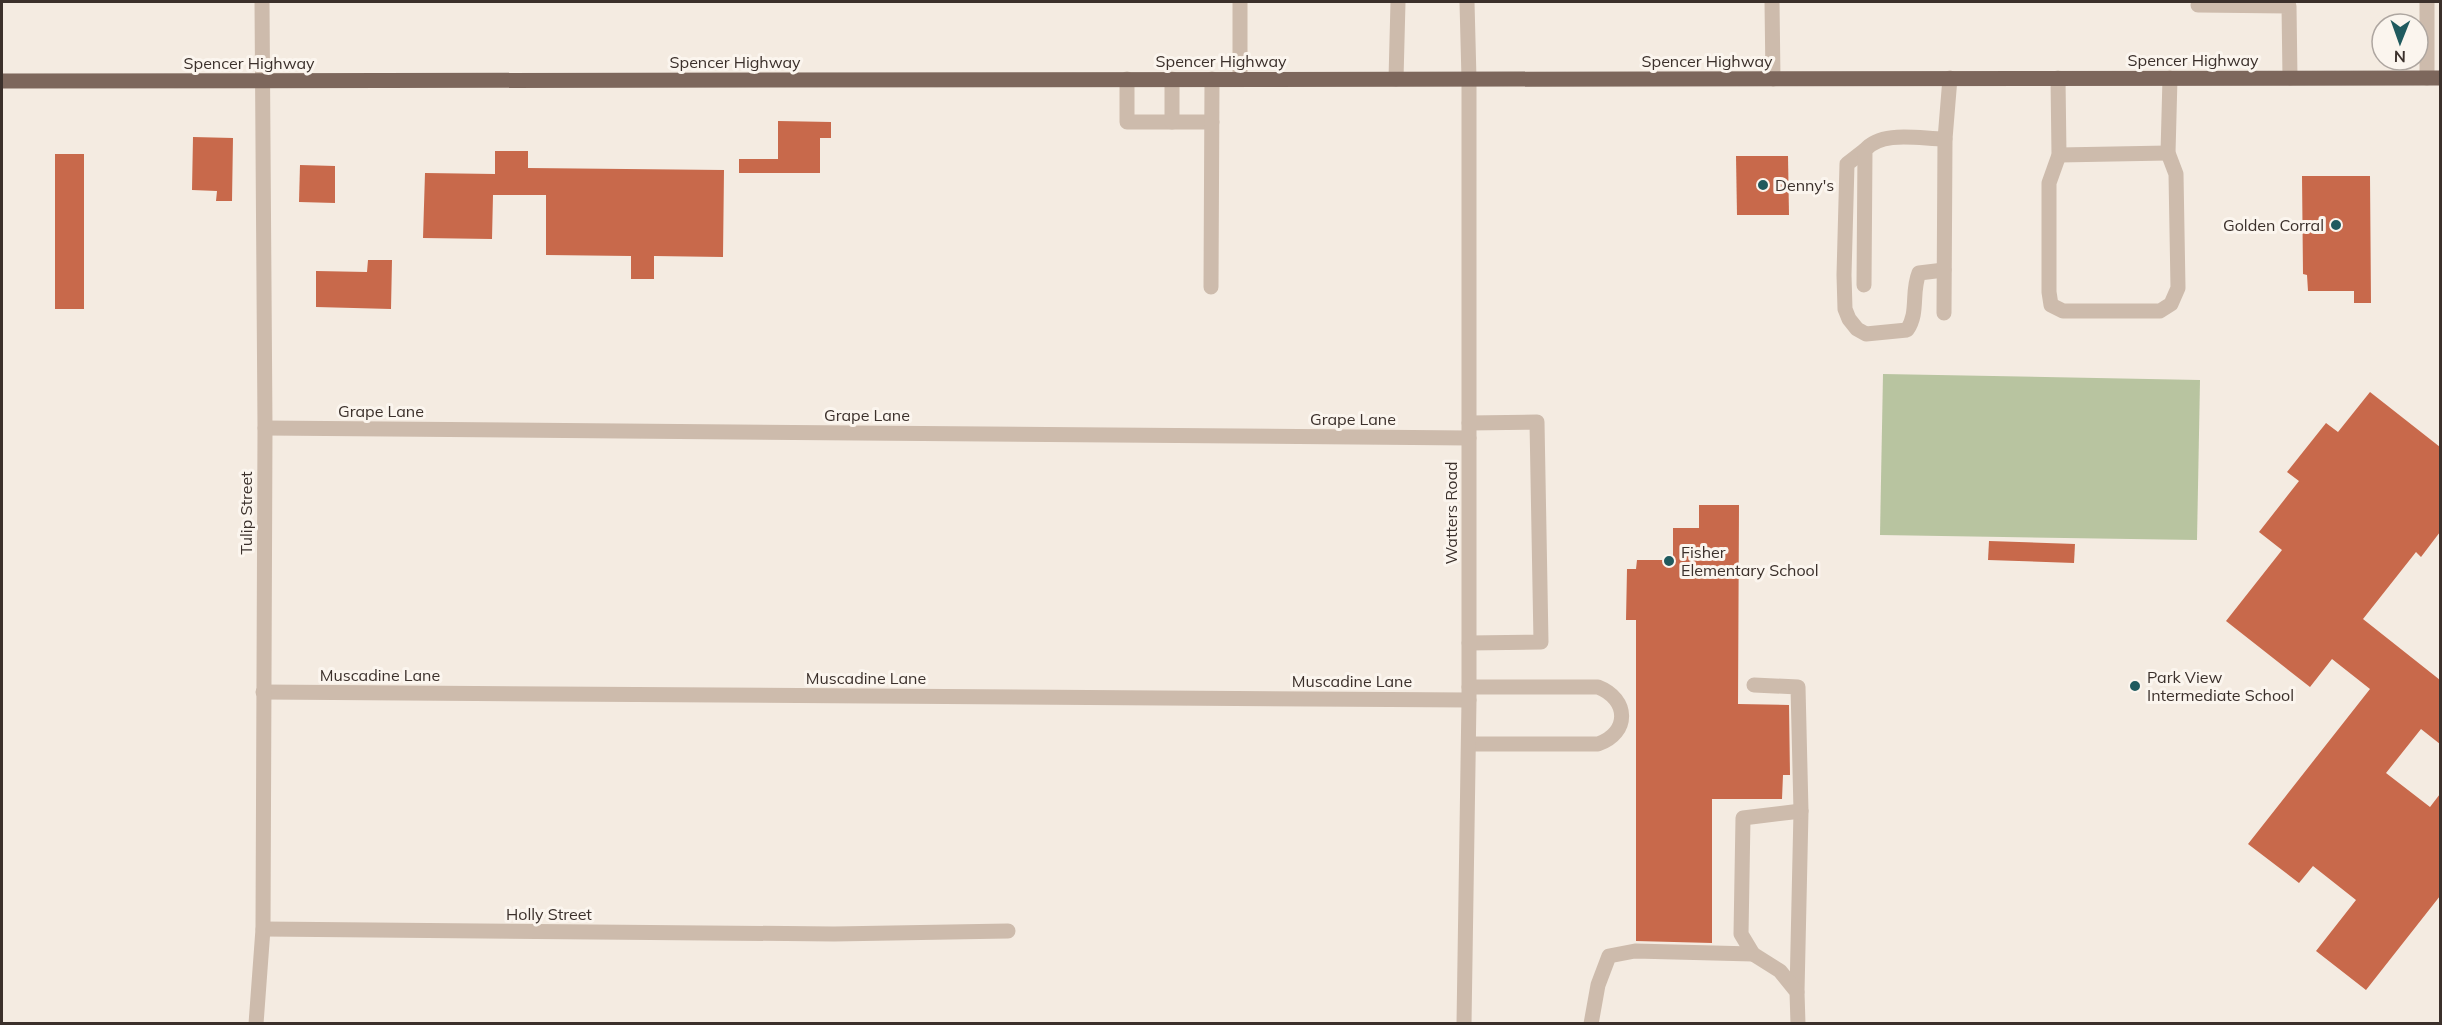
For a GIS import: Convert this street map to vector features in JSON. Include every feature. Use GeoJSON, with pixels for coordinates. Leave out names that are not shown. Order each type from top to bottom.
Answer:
{"type":"FeatureCollection","features":[{"type":"Feature","properties":{"kind":"main road","name":"Spencer Highway"},"geometry":{"type":"LineString","coordinates":[[2,81],[2434,78]]}},
{"type":"Feature","properties":{"kind":"street","name":"Tulip Street"},"geometry":{"type":"LineString","coordinates":[[256,1023],[263,929],[265,428],[262,2]]}},
{"type":"Feature","properties":{"kind":"street"},"geometry":{"type":"LineString","coordinates":[[1240,2],[1240,80]]}},
{"type":"Feature","properties":{"kind":"street"},"geometry":{"type":"LineString","coordinates":[[1396,79],[1398,2]]}},
{"type":"Feature","properties":{"kind":"street","name":"Watters Road"},"geometry":{"type":"LineString","coordinates":[[1464,1023],[1469,744],[1467,2]]}},
{"type":"Feature","properties":{"kind":"street"},"geometry":{"type":"LineString","coordinates":[[1772,2],[1773,79]]}},
{"type":"Feature","properties":{"kind":"street"},"geometry":{"type":"LineString","coordinates":[[2427,2],[2434,78]]}},
{"type":"Feature","properties":{"kind":"street"},"geometry":{"type":"LineString","coordinates":[[2198,5],[2289,6],[2290,78]]}},
{"type":"Feature","properties":{"kind":"street"},"geometry":{"type":"LineString","coordinates":[[1944,313],[1945,139],[1950,78]]}},
{"type":"Feature","properties":{"kind":"street"},"geometry":{"type":"LineString","coordinates":[[2058,78],[2059,155],[2049,183],[2051,305],[2063,311],[2160,311],[2171,304],[2178,288],[2176,174],[2168,153],[2170,78]]}},
{"type":"Feature","properties":{"kind":"street"},"geometry":{"type":"LineString","coordinates":[[1127,79],[1127,122],[1212,122]]}},
{"type":"Feature","properties":{"kind":"street"},"geometry":{"type":"LineString","coordinates":[[1211,287],[1212,79]]}},
{"type":"Feature","properties":{"kind":"street"},"geometry":{"type":"LineString","coordinates":[[1172,122],[1173,80]]}},
{"type":"Feature","properties":{"kind":"street"},"geometry":{"type":"LineString","coordinates":[[1944,270],[1919,273],[1914,285],[1913,322],[1906,330],[1866,334],[1857,329],[1849,319],[1845,309],[1844,275],[1847,164],[1872,142],[1886,138],[1945,139]]}},
{"type":"Feature","properties":{"kind":"street"},"geometry":{"type":"LineString","coordinates":[[1864,285],[1865,150]]}},
{"type":"Feature","properties":{"kind":"street"},"geometry":{"type":"LineString","coordinates":[[2059,155],[2168,153]]}},
{"type":"Feature","properties":{"kind":"street","name":"Grape Lane"},"geometry":{"type":"LineString","coordinates":[[265,428],[1469,430],[1537,422],[1541,642],[1469,643]]}},
{"type":"Feature","properties":{"kind":"street"},"geometry":{"type":"LineString","coordinates":[[1754,685],[1798,687],[1800,811],[1798,1023]]}},
{"type":"Feature","properties":{"kind":"street","name":"Muscadine Lane"},"geometry":{"type":"LineString","coordinates":[[263,692],[1469,694],[1598,687],[1613,696],[1618,703],[1621,720],[1613,735],[1598,744],[1469,744]]}},
{"type":"Feature","properties":{"kind":"street"},"geometry":{"type":"LineString","coordinates":[[1797,992],[1780,972],[1753,954],[1741,934],[1743,818],[1800,811]]}},
{"type":"Feature","properties":{"kind":"street","name":"Holly Street"},"geometry":{"type":"LineString","coordinates":[[263,929],[834,934],[1008,931]]}},
{"type":"Feature","properties":{"kind":"street"},"geometry":{"type":"LineString","coordinates":[[1591,1023],[1598,985],[1609,956],[1635,951],[1753,954]]}},
{"type":"Feature","properties":{"kind":"green space"},"geometry":{"type":"Polygon","coordinates":[[[1883,374],[2200,380],[2197,540],[1880,535],[1883,374]]]}},
{"type":"Feature","properties":{"kind":"building"},"geometry":{"type":"Polygon","coordinates":[[[778,121],[831,122],[831,138],[820,138],[820,173],[739,173],[739,159],[778,159],[778,121]]]}},
{"type":"Feature","properties":{"kind":"building"},"geometry":{"type":"Polygon","coordinates":[[[193,137],[233,138],[232,201],[216,201],[217,191],[192,190],[193,137]]]}},
{"type":"Feature","properties":{"kind":"building"},"geometry":{"type":"Polygon","coordinates":[[[495,151],[528,151],[528,168],[724,170],[723,257],[654,256],[654,279],[631,279],[631,256],[546,255],[546,195],[493,195],[492,239],[423,238],[425,173],[495,174],[495,151]]]}},
{"type":"Feature","properties":{"kind":"building"},"geometry":{"type":"Polygon","coordinates":[[[55,154],[84,154],[84,309],[55,309],[55,154]]]}},
{"type":"Feature","properties":{"kind":"building","name":"Denny's"},"geometry":{"type":"Polygon","coordinates":[[[1736,156],[1788,156],[1789,215],[1737,215],[1736,156]]]}},
{"type":"Feature","properties":{"kind":"building"},"geometry":{"type":"Polygon","coordinates":[[[300,165],[335,166],[335,203],[299,202],[300,165]]]}},
{"type":"Feature","properties":{"kind":"building","name":"Golden Corral"},"geometry":{"type":"Polygon","coordinates":[[[2302,176],[2370,176],[2371,303],[2354,303],[2354,291],[2308,291],[2307,275],[2303,274],[2302,176]]]}},
{"type":"Feature","properties":{"kind":"building"},"geometry":{"type":"Polygon","coordinates":[[[368,260],[392,260],[391,309],[316,307],[316,271],[367,272],[368,260]]]}},
{"type":"Feature","properties":{"kind":"building"},"geometry":{"type":"Polygon","coordinates":[[[2370,392],[2440,447],[2440,532],[2421,557],[2416,552],[2363,619],[2440,680],[2440,744],[2421,729],[2386,773],[2430,807],[2440,794],[2440,896],[2366,990],[2316,951],[2356,900],[2313,866],[2299,883],[2248,844],[2370,689],[2332,659],[2310,687],[2226,621],[2282,550],[2259,532],[2299,481],[2287,472],[2326,423],[2338,432],[2370,392]]]}},
{"type":"Feature","properties":{"kind":"building"},"geometry":{"type":"Polygon","coordinates":[[[1699,505],[1739,505],[1738,704],[1789,705],[1790,775],[1783,775],[1782,799],[1712,799],[1712,943],[1636,941],[1636,620],[1626,620],[1627,569],[1636,569],[1637,560],[1673,560],[1673,528],[1699,528],[1699,505]]]}},
{"type":"Feature","properties":{"kind":"building"},"geometry":{"type":"Polygon","coordinates":[[[1989,541],[2075,544],[2074,563],[1988,560],[1989,541]]]}},
{"type":"Feature","properties":{"kind":"place","name":"Denny's"},"geometry":{"type":"Point","coordinates":[1763,185]}},
{"type":"Feature","properties":{"kind":"place","name":"Golden Corral"},"geometry":{"type":"Point","coordinates":[2336,225]}},
{"type":"Feature","properties":{"kind":"place","name":"Fisher Elementary School"},"geometry":{"type":"Point","coordinates":[1669,561]}},
{"type":"Feature","properties":{"kind":"place","name":"Park View Intermediate School"},"geometry":{"type":"Point","coordinates":[2135,686]}}]}
